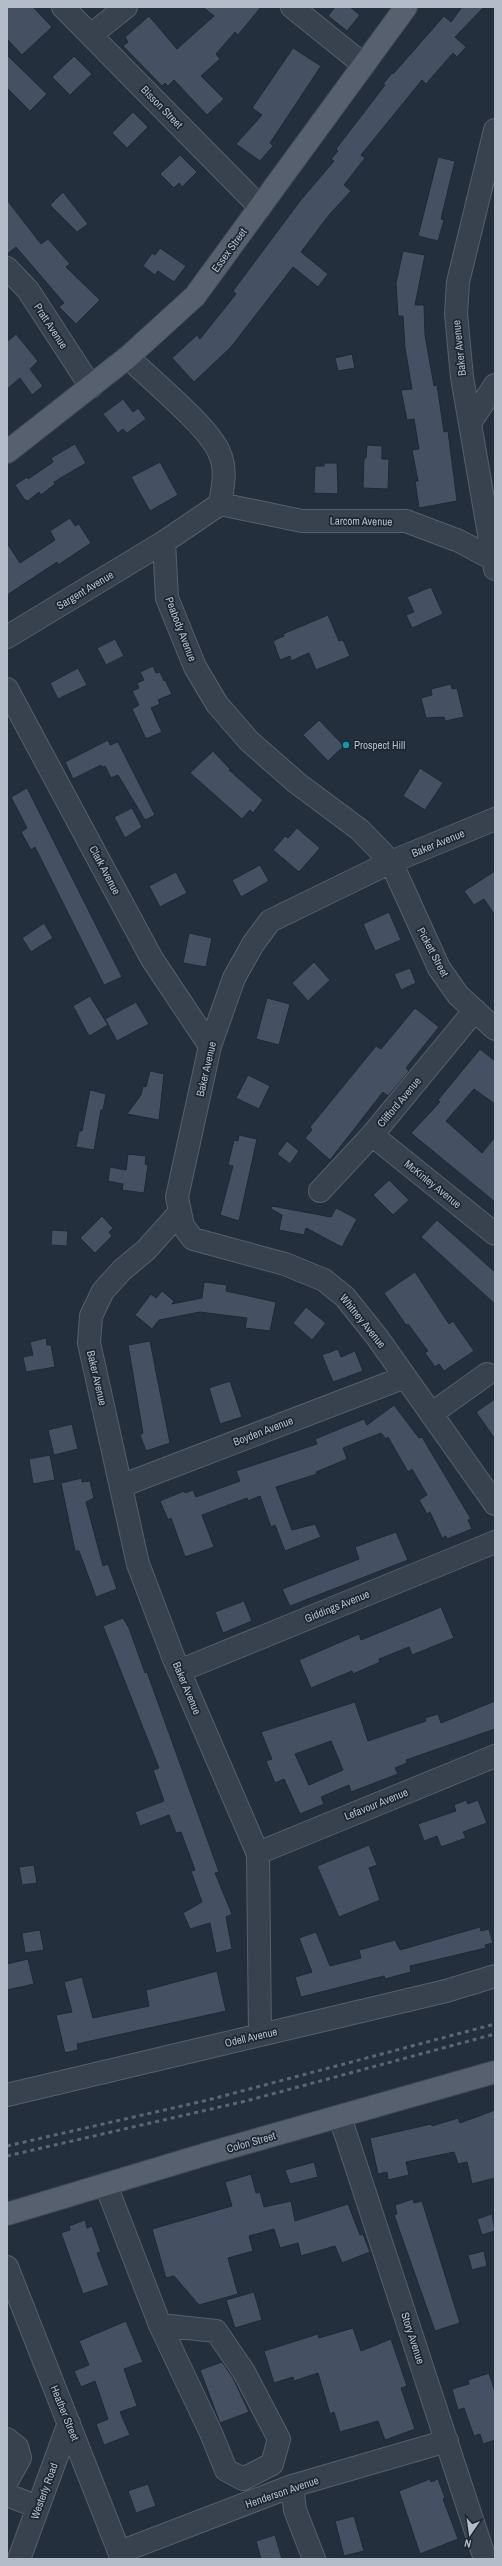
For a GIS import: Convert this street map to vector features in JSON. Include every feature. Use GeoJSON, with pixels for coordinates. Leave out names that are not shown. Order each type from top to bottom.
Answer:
{"type":"FeatureCollection","features":[{"type":"Feature","properties":{"kind":"main road","name":"Essex Street"},"geometry":{"type":"LineString","coordinates":[[7,452],[128,357],[195,296],[406,7]]}},
{"type":"Feature","properties":{"kind":"main road","name":"Colon Street"},"geometry":{"type":"LineString","coordinates":[[7,2214],[495,2072]]}},
{"type":"Feature","properties":{"kind":"street","name":"Bisson Street"},"geometry":{"type":"LineString","coordinates":[[64,7],[260,208]]}},
{"type":"Feature","properties":{"kind":"street"},"geometry":{"type":"LineString","coordinates":[[91,35],[126,7]]}},
{"type":"Feature","properties":{"kind":"street"},"geometry":{"type":"LineString","coordinates":[[292,7],[364,65]]}},
{"type":"Feature","properties":{"kind":"street","name":"Baker Avenue"},"geometry":{"type":"LineString","coordinates":[[494,562],[470,423],[456,314],[458,282],[495,130]]}},
{"type":"Feature","properties":{"kind":"street","name":"Pratt Avenue"},"geometry":{"type":"LineString","coordinates":[[7,268],[28,290],[90,387]]}},
{"type":"Feature","properties":{"kind":"street"},"geometry":{"type":"LineString","coordinates":[[128,357],[205,431],[220,453],[224,474],[220,504],[164,542]]}},
{"type":"Feature","properties":{"kind":"street"},"geometry":{"type":"LineString","coordinates":[[470,423],[495,385]]}},
{"type":"Feature","properties":{"kind":"street","name":"Larcom Avenue"},"geometry":{"type":"LineString","coordinates":[[220,504],[302,521],[406,521],[460,541],[494,562]]}},
{"type":"Feature","properties":{"kind":"street","name":"Sargent Avenue"},"geometry":{"type":"LineString","coordinates":[[7,637],[164,542]]}},
{"type":"Feature","properties":{"kind":"street","name":"Peabody Avenue"},"geometry":{"type":"LineString","coordinates":[[164,542],[167,598],[195,667],[217,704],[249,741],[297,783],[360,830],[391,862]]}},
{"type":"Feature","properties":{"kind":"street","name":"Clark Avenue"},"geometry":{"type":"LineString","coordinates":[[7,689],[152,959],[210,1046]]}},
{"type":"Feature","properties":{"kind":"street","name":"Baker Avenue"},"geometry":{"type":"LineString","coordinates":[[260,2035],[258,1853],[179,1671],[138,1564],[89,1343],[91,1316],[103,1291],[122,1270],[146,1250],[180,1212],[177,1197],[210,1046],[234,978],[253,944],[270,922],[391,862],[495,820]]}},
{"type":"Feature","properties":{"kind":"street","name":"Pickett Street"},"geometry":{"type":"LineString","coordinates":[[391,862],[439,968],[458,995],[495,1029]]}},
{"type":"Feature","properties":{"kind":"street","name":"Clifford Avenue"},"geometry":{"type":"LineString","coordinates":[[320,1192],[372,1135],[475,1010]]}},
{"type":"Feature","properties":{"kind":"street","name":"McKinley Avenue"},"geometry":{"type":"LineString","coordinates":[[372,1135],[495,1234]]}},
{"type":"Feature","properties":{"kind":"street","name":"Whitney Avenue"},"geometry":{"type":"LineString","coordinates":[[180,1212],[183,1226],[193,1239],[285,1264],[324,1280],[345,1297],[405,1377],[495,1504]]}},
{"type":"Feature","properties":{"kind":"street"},"geometry":{"type":"LineString","coordinates":[[431,1414],[487,1374]]}},
{"type":"Feature","properties":{"kind":"street","name":"Boyden Avenue"},"geometry":{"type":"LineString","coordinates":[[121,1486],[405,1377]]}},
{"type":"Feature","properties":{"kind":"street","name":"Giddings Avenue"},"geometry":{"type":"LineString","coordinates":[[179,1671],[495,1542]]}},
{"type":"Feature","properties":{"kind":"street","name":"Lefavour Avenue"},"geometry":{"type":"LineString","coordinates":[[258,1853],[495,1756]]}},
{"type":"Feature","properties":{"kind":"street","name":"Odell Avenue"},"geometry":{"type":"LineString","coordinates":[[7,2095],[446,1991],[495,1976]]}},
{"type":"Feature","properties":{"kind":"street","name":"Story Avenue"},"geometry":{"type":"LineString","coordinates":[[340,2116],[486,2559]]}},
{"type":"Feature","properties":{"kind":"street"},"geometry":{"type":"LineString","coordinates":[[106,2185],[160,2325],[211,2433],[226,2470],[243,2479],[272,2464],[279,2439],[244,2372],[216,2331],[160,2325]]}},
{"type":"Feature","properties":{"kind":"street","name":"Heather Street"},"geometry":{"type":"LineString","coordinates":[[7,2267],[121,2556]]}},
{"type":"Feature","properties":{"kind":"street","name":"Westerly Road"},"geometry":{"type":"LineString","coordinates":[[19,2559],[69,2423]]}},
{"type":"Feature","properties":{"kind":"street"},"geometry":{"type":"LineString","coordinates":[[7,2440],[16,2447],[20,2458],[7,2481]]}},
{"type":"Feature","properties":{"kind":"street","name":"Henderson Avenue"},"geometry":{"type":"LineString","coordinates":[[121,2556],[292,2486],[447,2441]]}},
{"type":"Feature","properties":{"kind":"street"},"geometry":{"type":"LineString","coordinates":[[292,2486],[295,2510],[314,2559]]}},
{"type":"Feature","properties":{"kind":"street"},"geometry":{"type":"LineString","coordinates":[[7,2495],[38,2507]]}},
{"type":"Feature","properties":{"kind":"building"},"geometry":{"type":"Polygon","coordinates":[[[7,7],[33,7],[52,27],[22,55],[7,39],[7,7]]]}},
{"type":"Feature","properties":{"kind":"building"},"geometry":{"type":"Polygon","coordinates":[[[203,7],[261,7],[238,35],[235,32],[216,54],[220,59],[201,76],[224,99],[207,115],[174,80],[168,86],[165,83],[162,86],[123,46],[128,42],[125,37],[149,16],[177,49],[214,16],[203,7]]]}},
{"type":"Feature","properties":{"kind":"building"},"geometry":{"type":"Polygon","coordinates":[[[335,7],[350,7],[360,15],[347,31],[328,16],[335,7]]]}},
{"type":"Feature","properties":{"kind":"building"},"geometry":{"type":"Polygon","coordinates":[[[462,7],[484,7],[455,37],[466,47],[457,57],[453,53],[426,84],[422,80],[361,155],[365,158],[344,185],[351,191],[329,215],[301,252],[328,274],[318,287],[293,267],[231,347],[194,382],[172,358],[197,335],[200,339],[236,294],[233,291],[300,201],[334,161],[331,159],[338,151],[336,149],[385,85],[383,84],[392,73],[393,74],[444,16],[451,22],[462,7]]]}},
{"type":"Feature","properties":{"kind":"building"},"geometry":{"type":"Polygon","coordinates":[[[293,48],[321,66],[270,143],[273,146],[260,161],[236,144],[262,115],[252,108],[293,48]]]}},
{"type":"Feature","properties":{"kind":"building"},"geometry":{"type":"Polygon","coordinates":[[[7,55],[47,94],[30,111],[7,88],[7,55]]]}},
{"type":"Feature","properties":{"kind":"building"},"geometry":{"type":"Polygon","coordinates":[[[74,56],[92,74],[70,95],[52,77],[74,56]]]}},
{"type":"Feature","properties":{"kind":"building"},"geometry":{"type":"Polygon","coordinates":[[[133,112],[148,127],[127,148],[112,133],[133,112]]]}},
{"type":"Feature","properties":{"kind":"building"},"geometry":{"type":"Polygon","coordinates":[[[180,155],[197,172],[182,187],[179,183],[174,188],[160,174],[180,155]]]}},
{"type":"Feature","properties":{"kind":"building"},"geometry":{"type":"Polygon","coordinates":[[[438,157],[455,161],[441,219],[444,220],[438,241],[418,236],[438,157]]]}},
{"type":"Feature","properties":{"kind":"building"},"geometry":{"type":"Polygon","coordinates":[[[63,192],[88,224],[77,232],[50,205],[63,192]]]}},
{"type":"Feature","properties":{"kind":"building"},"geometry":{"type":"Polygon","coordinates":[[[7,200],[41,244],[48,239],[70,264],[66,267],[100,300],[76,324],[59,307],[64,303],[16,247],[7,254],[7,200]]]}},
{"type":"Feature","properties":{"kind":"building"},"geometry":{"type":"Polygon","coordinates":[[[160,248],[186,266],[174,282],[158,271],[155,275],[143,266],[152,253],[155,255],[160,248]]]}},
{"type":"Feature","properties":{"kind":"building"},"geometry":{"type":"Polygon","coordinates":[[[403,251],[425,255],[415,305],[424,305],[425,335],[434,386],[437,385],[444,432],[448,431],[457,501],[419,508],[415,481],[418,481],[412,450],[419,449],[414,419],[407,420],[401,390],[412,389],[405,348],[403,316],[398,316],[396,283],[403,251]]]}},
{"type":"Feature","properties":{"kind":"building"},"geometry":{"type":"Polygon","coordinates":[[[16,334],[38,361],[30,369],[43,386],[32,395],[20,378],[7,389],[7,342],[16,334]]]}},
{"type":"Feature","properties":{"kind":"building"},"geometry":{"type":"Polygon","coordinates":[[[352,354],[355,368],[338,371],[335,358],[352,354]]]}},
{"type":"Feature","properties":{"kind":"building"},"geometry":{"type":"Polygon","coordinates":[[[123,399],[133,412],[138,408],[146,419],[127,433],[123,429],[118,433],[103,414],[123,399]]]}},
{"type":"Feature","properties":{"kind":"building"},"geometry":{"type":"Polygon","coordinates":[[[75,444],[86,463],[54,482],[55,484],[41,495],[39,492],[28,501],[24,499],[15,485],[27,477],[28,479],[53,462],[51,458],[75,444]]]}},
{"type":"Feature","properties":{"kind":"building"},"geometry":{"type":"Polygon","coordinates":[[[367,445],[382,446],[382,459],[389,459],[388,489],[363,488],[364,458],[366,458],[367,445]]]}},
{"type":"Feature","properties":{"kind":"building"},"geometry":{"type":"Polygon","coordinates":[[[160,462],[178,495],[150,511],[131,477],[160,462]]]}},
{"type":"Feature","properties":{"kind":"building"},"geometry":{"type":"Polygon","coordinates":[[[324,463],[337,463],[338,494],[314,493],[315,466],[324,466],[324,463]]]}},
{"type":"Feature","properties":{"kind":"building"},"geometry":{"type":"Polygon","coordinates":[[[70,518],[75,526],[79,524],[91,543],[58,565],[57,562],[7,595],[7,543],[20,563],[55,540],[50,531],[70,518]]]}},
{"type":"Feature","properties":{"kind":"building"},"geometry":{"type":"Polygon","coordinates":[[[431,587],[443,614],[412,628],[406,615],[414,612],[407,597],[431,587]]]}},
{"type":"Feature","properties":{"kind":"building"},"geometry":{"type":"Polygon","coordinates":[[[328,615],[339,641],[343,640],[350,656],[316,670],[309,653],[291,661],[290,656],[280,660],[273,641],[284,636],[283,634],[328,615]]]}},
{"type":"Feature","properties":{"kind":"building"},"geometry":{"type":"Polygon","coordinates":[[[115,639],[124,656],[106,665],[97,648],[115,639]]]}},
{"type":"Feature","properties":{"kind":"building"},"geometry":{"type":"Polygon","coordinates":[[[153,666],[156,673],[160,672],[172,694],[158,700],[160,704],[151,708],[162,732],[146,739],[132,709],[139,705],[132,691],[139,688],[137,683],[144,680],[140,672],[153,666]]]}},
{"type":"Feature","properties":{"kind":"building"},"geometry":{"type":"Polygon","coordinates":[[[78,668],[87,685],[58,699],[50,683],[78,668]]]}},
{"type":"Feature","properties":{"kind":"building"},"geometry":{"type":"Polygon","coordinates":[[[451,684],[452,689],[457,688],[464,717],[445,721],[444,717],[426,718],[421,698],[432,695],[431,689],[451,684]]]}},
{"type":"Feature","properties":{"kind":"building"},"geometry":{"type":"Polygon","coordinates":[[[319,720],[344,746],[328,761],[303,735],[319,720]]]}},
{"type":"Feature","properties":{"kind":"building"},"geometry":{"type":"Polygon","coordinates":[[[108,740],[110,745],[118,742],[155,815],[145,820],[118,775],[111,778],[105,766],[102,767],[101,765],[73,779],[65,762],[108,740]]]}},
{"type":"Feature","properties":{"kind":"building"},"geometry":{"type":"Polygon","coordinates":[[[213,751],[230,769],[229,770],[263,800],[253,813],[250,810],[242,819],[190,773],[213,751]]]}},
{"type":"Feature","properties":{"kind":"building"},"geometry":{"type":"Polygon","coordinates":[[[420,768],[443,783],[425,810],[403,796],[420,768]]]}},
{"type":"Feature","properties":{"kind":"building"},"geometry":{"type":"Polygon","coordinates":[[[27,788],[122,977],[104,985],[35,847],[31,850],[21,832],[27,828],[11,797],[27,788]]]}},
{"type":"Feature","properties":{"kind":"building"},"geometry":{"type":"Polygon","coordinates":[[[132,808],[142,827],[125,838],[114,817],[132,808]]]}},
{"type":"Feature","properties":{"kind":"building"},"geometry":{"type":"Polygon","coordinates":[[[297,828],[320,848],[299,872],[273,850],[285,836],[288,838],[297,828]]]}},
{"type":"Feature","properties":{"kind":"building"},"geometry":{"type":"Polygon","coordinates":[[[260,865],[269,881],[241,897],[232,880],[260,865]]]}},
{"type":"Feature","properties":{"kind":"building"},"geometry":{"type":"Polygon","coordinates":[[[495,871],[495,915],[484,899],[474,905],[464,891],[495,871]]]}},
{"type":"Feature","properties":{"kind":"building"},"geometry":{"type":"Polygon","coordinates":[[[176,872],[187,893],[160,907],[149,886],[176,872]]]}},
{"type":"Feature","properties":{"kind":"building"},"geometry":{"type":"Polygon","coordinates":[[[389,912],[401,940],[375,951],[363,924],[389,912]]]}},
{"type":"Feature","properties":{"kind":"building"},"geometry":{"type":"Polygon","coordinates":[[[44,923],[53,938],[31,952],[22,938],[44,923]]]}},
{"type":"Feature","properties":{"kind":"building"},"geometry":{"type":"Polygon","coordinates":[[[189,933],[212,938],[206,967],[183,963],[189,933]]]}},
{"type":"Feature","properties":{"kind":"building"},"geometry":{"type":"Polygon","coordinates":[[[314,962],[330,980],[308,1001],[292,983],[314,962]]]}},
{"type":"Feature","properties":{"kind":"building"},"geometry":{"type":"Polygon","coordinates":[[[410,968],[416,983],[401,990],[394,974],[410,968]]]}},
{"type":"Feature","properties":{"kind":"building"},"geometry":{"type":"Polygon","coordinates":[[[90,996],[108,1025],[89,1036],[73,1006],[90,996]]]}},
{"type":"Feature","properties":{"kind":"building"},"geometry":{"type":"Polygon","coordinates":[[[267,998],[290,1004],[279,1045],[256,1039],[267,998]]]}},
{"type":"Feature","properties":{"kind":"building"},"geometry":{"type":"Polygon","coordinates":[[[136,1002],[149,1024],[117,1041],[105,1019],[136,1002]]]}},
{"type":"Feature","properties":{"kind":"building"},"geometry":{"type":"Polygon","coordinates":[[[415,1008],[439,1027],[406,1068],[409,1071],[388,1096],[383,1092],[330,1160],[305,1138],[312,1130],[310,1127],[376,1046],[381,1049],[415,1008]]]}},
{"type":"Feature","properties":{"kind":"building"},"geometry":{"type":"Polygon","coordinates":[[[480,1049],[495,1061],[495,1104],[474,1089],[446,1121],[482,1153],[495,1137],[495,1202],[411,1133],[440,1102],[438,1100],[480,1049]]]}},
{"type":"Feature","properties":{"kind":"building"},"geometry":{"type":"Polygon","coordinates":[[[150,1071],[164,1074],[159,1120],[127,1114],[141,1095],[143,1086],[146,1087],[150,1071]]]}},
{"type":"Feature","properties":{"kind":"building"},"geometry":{"type":"Polygon","coordinates":[[[248,1075],[270,1086],[259,1109],[236,1098],[248,1075]]]}},
{"type":"Feature","properties":{"kind":"building"},"geometry":{"type":"Polygon","coordinates":[[[90,1090],[106,1094],[103,1110],[101,1110],[94,1150],[76,1147],[79,1131],[82,1131],[90,1090]]]}},
{"type":"Feature","properties":{"kind":"building"},"geometry":{"type":"Polygon","coordinates":[[[239,1135],[257,1139],[239,1221],[220,1215],[233,1166],[228,1165],[234,1140],[238,1141],[239,1135]]]}},
{"type":"Feature","properties":{"kind":"building"},"geometry":{"type":"Polygon","coordinates":[[[287,1141],[299,1151],[290,1164],[277,1154],[287,1141]]]}},
{"type":"Feature","properties":{"kind":"building"},"geometry":{"type":"Polygon","coordinates":[[[128,1154],[146,1156],[145,1164],[148,1165],[144,1193],[122,1190],[123,1184],[108,1181],[110,1167],[126,1170],[128,1154]]]}},
{"type":"Feature","properties":{"kind":"building"},"geometry":{"type":"Polygon","coordinates":[[[389,1180],[409,1200],[393,1215],[373,1195],[389,1180]]]}},
{"type":"Feature","properties":{"kind":"building"},"geometry":{"type":"Polygon","coordinates":[[[272,1206],[331,1217],[336,1208],[357,1219],[342,1247],[306,1228],[304,1235],[279,1230],[282,1215],[271,1209],[272,1206]]]}},
{"type":"Feature","properties":{"kind":"building"},"geometry":{"type":"Polygon","coordinates":[[[102,1216],[113,1228],[109,1232],[112,1236],[95,1253],[80,1238],[102,1216]]]}},
{"type":"Feature","properties":{"kind":"building"},"geometry":{"type":"Polygon","coordinates":[[[437,1220],[495,1272],[495,1304],[421,1237],[437,1220]]]}},
{"type":"Feature","properties":{"kind":"building"},"geometry":{"type":"Polygon","coordinates":[[[52,1230],[68,1231],[67,1246],[51,1245],[52,1230]]]}},
{"type":"Feature","properties":{"kind":"building"},"geometry":{"type":"Polygon","coordinates":[[[415,1272],[449,1324],[453,1321],[474,1351],[444,1371],[439,1364],[435,1367],[425,1353],[428,1351],[408,1324],[406,1325],[384,1293],[415,1272]]]}},
{"type":"Feature","properties":{"kind":"building"},"geometry":{"type":"Polygon","coordinates":[[[204,1282],[227,1285],[226,1291],[276,1302],[270,1331],[245,1328],[247,1318],[200,1312],[159,1320],[152,1329],[135,1315],[151,1294],[156,1298],[162,1291],[174,1301],[172,1304],[202,1298],[204,1282]]]}},
{"type":"Feature","properties":{"kind":"building"},"geometry":{"type":"Polygon","coordinates":[[[306,1307],[326,1323],[312,1340],[293,1323],[306,1307]]]}},
{"type":"Feature","properties":{"kind":"building"},"geometry":{"type":"Polygon","coordinates":[[[46,1338],[47,1345],[51,1345],[55,1367],[26,1372],[23,1357],[33,1355],[30,1342],[46,1338]]]}},
{"type":"Feature","properties":{"kind":"building"},"geometry":{"type":"Polygon","coordinates":[[[150,1341],[170,1443],[146,1451],[140,1435],[143,1433],[128,1345],[150,1341]]]}},
{"type":"Feature","properties":{"kind":"building"},"geometry":{"type":"Polygon","coordinates":[[[338,1349],[341,1357],[355,1351],[363,1371],[333,1382],[322,1355],[338,1349]]]}},
{"type":"Feature","properties":{"kind":"building"},"geometry":{"type":"Polygon","coordinates":[[[230,1381],[242,1417],[220,1424],[209,1388],[230,1381]]]}},
{"type":"Feature","properties":{"kind":"building"},"geometry":{"type":"Polygon","coordinates":[[[495,1399],[495,1439],[476,1412],[495,1399]]]}},
{"type":"Feature","properties":{"kind":"building"},"geometry":{"type":"Polygon","coordinates":[[[394,1405],[419,1438],[422,1437],[471,1519],[468,1520],[472,1529],[447,1539],[446,1536],[442,1538],[430,1512],[427,1514],[419,1500],[427,1495],[412,1469],[408,1472],[388,1437],[386,1439],[381,1433],[343,1448],[347,1459],[316,1472],[317,1474],[276,1487],[292,1530],[315,1524],[321,1537],[285,1551],[275,1525],[271,1527],[260,1496],[248,1501],[247,1498],[202,1515],[214,1547],[185,1557],[171,1518],[168,1520],[160,1501],[184,1491],[185,1493],[193,1490],[196,1497],[240,1481],[236,1471],[317,1444],[315,1439],[364,1419],[367,1425],[394,1405]]]}},
{"type":"Feature","properties":{"kind":"building"},"geometry":{"type":"Polygon","coordinates":[[[72,1424],[78,1449],[54,1455],[48,1430],[72,1424]]]}},
{"type":"Feature","properties":{"kind":"building"},"geometry":{"type":"Polygon","coordinates":[[[50,1455],[55,1480],[33,1484],[29,1459],[50,1455]]]}},
{"type":"Feature","properties":{"kind":"building"},"geometry":{"type":"Polygon","coordinates":[[[82,1478],[82,1482],[90,1481],[94,1498],[86,1502],[103,1566],[108,1564],[117,1589],[96,1597],[79,1551],[75,1551],[61,1483],[82,1478]]]}},
{"type":"Feature","properties":{"kind":"building"},"geometry":{"type":"Polygon","coordinates":[[[396,1532],[408,1560],[290,1606],[282,1589],[359,1559],[355,1547],[396,1532]]]}},
{"type":"Feature","properties":{"kind":"building"},"geometry":{"type":"Polygon","coordinates":[[[244,1601],[252,1621],[223,1633],[215,1612],[244,1601]]]}},
{"type":"Feature","properties":{"kind":"building"},"geometry":{"type":"Polygon","coordinates":[[[441,1607],[454,1638],[412,1655],[409,1647],[379,1659],[380,1662],[353,1674],[352,1671],[311,1688],[299,1660],[359,1634],[361,1640],[441,1607]]]}},
{"type":"Feature","properties":{"kind":"building"},"geometry":{"type":"Polygon","coordinates":[[[123,1618],[129,1628],[145,1673],[147,1672],[219,1872],[215,1873],[232,1914],[226,1917],[232,1949],[216,1953],[210,1923],[190,1929],[183,1913],[202,1902],[191,1871],[195,1870],[181,1832],[176,1833],[169,1815],[140,1826],[135,1812],[164,1801],[153,1770],[159,1768],[103,1626],[123,1618]]]}},
{"type":"Feature","properties":{"kind":"building"},"geometry":{"type":"Polygon","coordinates":[[[495,1701],[495,1729],[406,1760],[407,1763],[395,1768],[398,1774],[351,1792],[349,1785],[321,1797],[324,1804],[300,1814],[284,1779],[275,1783],[266,1761],[272,1759],[261,1732],[355,1702],[368,1741],[426,1721],[425,1718],[438,1714],[441,1723],[495,1701]],[[331,1741],[295,1754],[309,1785],[343,1770],[331,1741]]]}},
{"type":"Feature","properties":{"kind":"building"},"geometry":{"type":"Polygon","coordinates":[[[466,1800],[468,1804],[478,1800],[487,1823],[463,1832],[466,1838],[441,1847],[437,1836],[424,1841],[418,1824],[456,1811],[454,1805],[466,1800]]]}},
{"type":"Feature","properties":{"kind":"building"},"geometry":{"type":"Polygon","coordinates":[[[369,1845],[377,1865],[369,1868],[380,1900],[339,1917],[317,1866],[369,1845]]]}},
{"type":"Feature","properties":{"kind":"building"},"geometry":{"type":"Polygon","coordinates":[[[34,1865],[37,1883],[22,1885],[19,1867],[34,1865]]]}},
{"type":"Feature","properties":{"kind":"building"},"geometry":{"type":"Polygon","coordinates":[[[480,1927],[481,1931],[489,1929],[493,1943],[485,1945],[486,1948],[410,1966],[411,1972],[385,1979],[384,1976],[301,1997],[295,1977],[312,1972],[299,1938],[316,1932],[330,1966],[361,1958],[359,1950],[395,1940],[400,1950],[480,1927]]]}},
{"type":"Feature","properties":{"kind":"building"},"geometry":{"type":"Polygon","coordinates":[[[40,1930],[44,1950],[25,1953],[22,1933],[40,1930]]]}},
{"type":"Feature","properties":{"kind":"building"},"geometry":{"type":"Polygon","coordinates":[[[28,1959],[34,1984],[7,1990],[7,1964],[28,1959]]]}},
{"type":"Feature","properties":{"kind":"building"},"geometry":{"type":"Polygon","coordinates":[[[217,1971],[226,2011],[77,2044],[78,2050],[65,2053],[56,2015],[72,2012],[64,1982],[82,1977],[93,2018],[149,2006],[146,1990],[217,1971]]]}},
{"type":"Feature","properties":{"kind":"building"},"geometry":{"type":"Polygon","coordinates":[[[495,2110],[495,2178],[472,2184],[467,2162],[458,2164],[454,2152],[406,2162],[409,2175],[388,2180],[387,2172],[378,2174],[370,2138],[431,2124],[432,2126],[458,2118],[460,2123],[495,2110]]]}},
{"type":"Feature","properties":{"kind":"building"},"geometry":{"type":"Polygon","coordinates":[[[314,2162],[318,2177],[290,2184],[285,2170],[314,2162]]]}},
{"type":"Feature","properties":{"kind":"building"},"geometry":{"type":"Polygon","coordinates":[[[251,2174],[256,2193],[260,2192],[264,2207],[291,2201],[295,2221],[348,2204],[360,2235],[363,2234],[370,2252],[342,2263],[335,2246],[301,2256],[298,2243],[280,2248],[274,2229],[249,2236],[253,2251],[228,2258],[238,2294],[199,2305],[174,2276],[166,2278],[152,2229],[232,2206],[225,2182],[251,2174]]]}},
{"type":"Feature","properties":{"kind":"building"},"geometry":{"type":"Polygon","coordinates":[[[413,2199],[414,2203],[422,2201],[460,2323],[435,2331],[394,2215],[397,2214],[395,2205],[413,2199]]]}},
{"type":"Feature","properties":{"kind":"building"},"geometry":{"type":"Polygon","coordinates":[[[492,2214],[495,2231],[482,2235],[477,2219],[492,2214]]]}},
{"type":"Feature","properties":{"kind":"building"},"geometry":{"type":"Polygon","coordinates":[[[85,2220],[87,2228],[92,2226],[101,2252],[97,2253],[109,2285],[83,2294],[61,2233],[70,2230],[69,2226],[85,2220]]]}},
{"type":"Feature","properties":{"kind":"building"},"geometry":{"type":"Polygon","coordinates":[[[484,2251],[487,2266],[472,2270],[468,2255],[484,2251]]]}},
{"type":"Feature","properties":{"kind":"building"},"geometry":{"type":"Polygon","coordinates":[[[254,2292],[262,2320],[235,2328],[226,2300],[254,2292]]]}},
{"type":"Feature","properties":{"kind":"building"},"geometry":{"type":"Polygon","coordinates":[[[126,2321],[143,2362],[124,2369],[137,2406],[120,2412],[130,2435],[104,2445],[96,2424],[108,2419],[95,2381],[81,2387],[74,2371],[89,2365],[79,2341],[126,2321]]]}},
{"type":"Feature","properties":{"kind":"building"},"geometry":{"type":"Polygon","coordinates":[[[353,2328],[361,2351],[391,2339],[407,2386],[401,2388],[415,2429],[385,2440],[378,2421],[340,2432],[334,2412],[330,2414],[318,2373],[294,2381],[293,2377],[274,2383],[264,2351],[318,2334],[319,2338],[353,2328]]]}},
{"type":"Feature","properties":{"kind":"building"},"geometry":{"type":"Polygon","coordinates":[[[222,2362],[233,2378],[249,2412],[220,2423],[200,2370],[222,2362]]]}},
{"type":"Feature","properties":{"kind":"building"},"geometry":{"type":"Polygon","coordinates":[[[489,2373],[495,2392],[495,2440],[483,2444],[480,2434],[474,2436],[464,2408],[458,2410],[452,2389],[469,2384],[468,2380],[489,2373]]]}},
{"type":"Feature","properties":{"kind":"building"},"geometry":{"type":"Polygon","coordinates":[[[430,2479],[431,2482],[438,2479],[445,2498],[443,2499],[458,2539],[420,2554],[399,2491],[430,2479]]]}},
{"type":"Feature","properties":{"kind":"building"},"geometry":{"type":"Polygon","coordinates":[[[148,2484],[156,2506],[136,2513],[128,2491],[148,2484]]]}},
{"type":"Feature","properties":{"kind":"building"},"geometry":{"type":"Polygon","coordinates":[[[354,2516],[364,2551],[344,2556],[335,2521],[354,2516]]]}},
{"type":"Feature","properties":{"kind":"building"},"geometry":{"type":"Polygon","coordinates":[[[275,2535],[282,2559],[261,2559],[256,2541],[275,2535]]]}},
{"type":"Feature","properties":{"kind":"railway"},"geometry":{"type":"LineString","coordinates":[[7,2146],[208,2100],[495,2024]]}},
{"type":"Feature","properties":{"kind":"railway"},"geometry":{"type":"LineString","coordinates":[[7,2156],[246,2101],[495,2034]]}},
{"type":"Feature","properties":{"kind":"place","name":"Prospect Hill"},"geometry":{"type":"Point","coordinates":[346,745]}}]}
